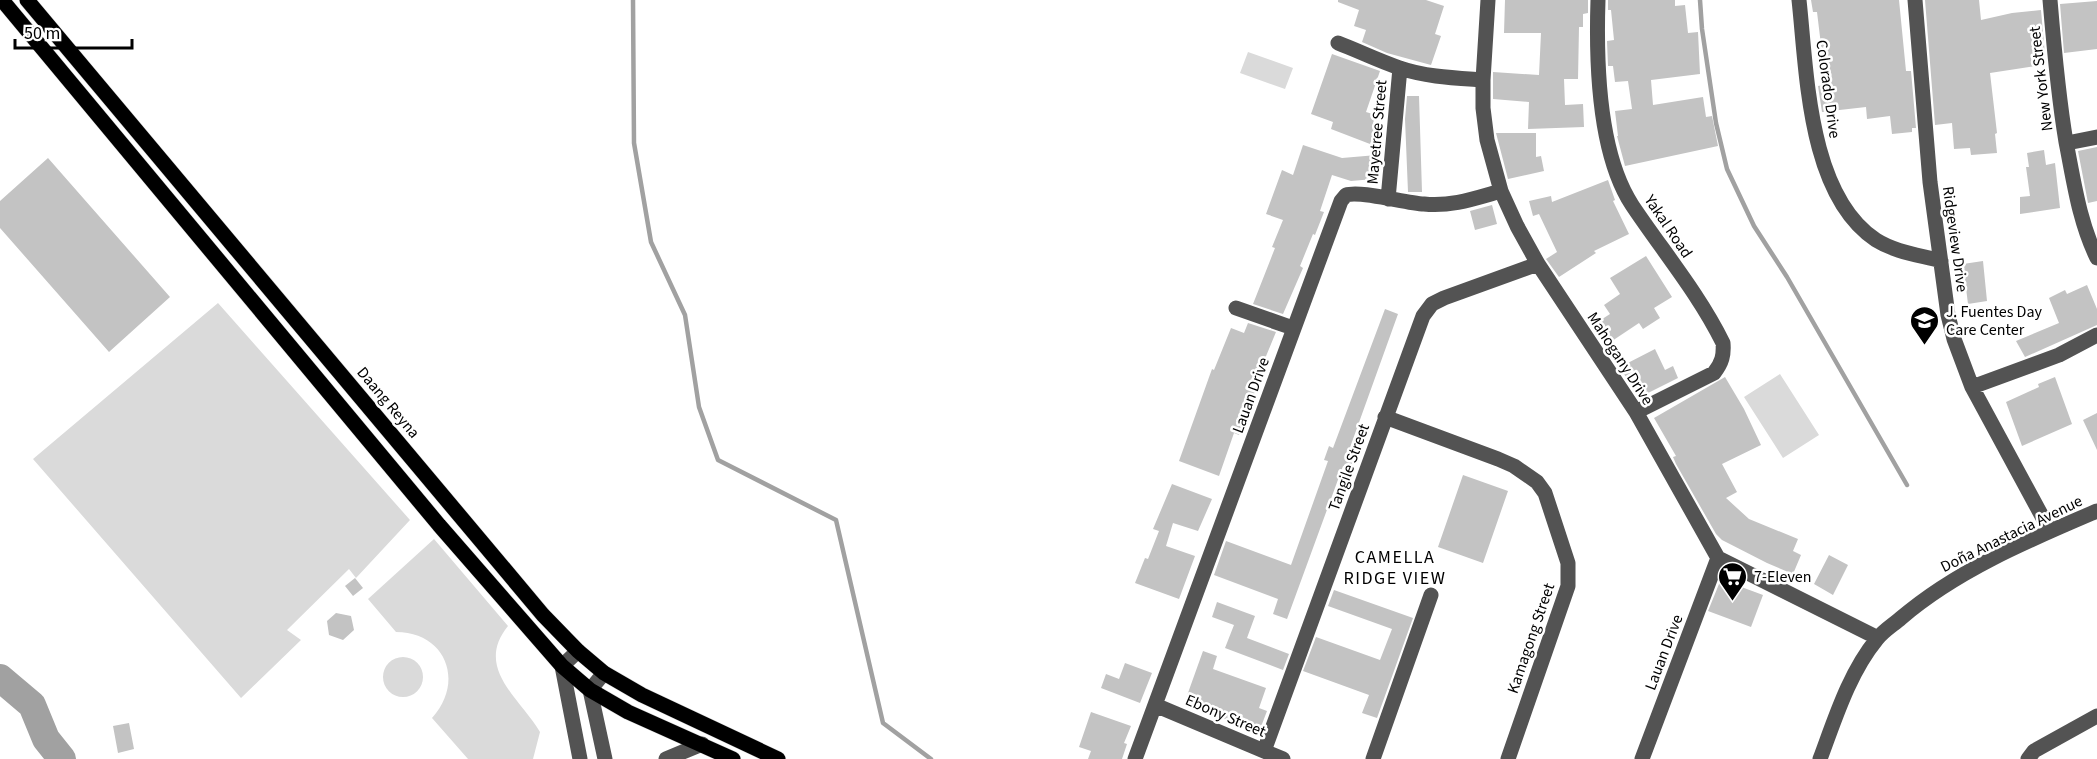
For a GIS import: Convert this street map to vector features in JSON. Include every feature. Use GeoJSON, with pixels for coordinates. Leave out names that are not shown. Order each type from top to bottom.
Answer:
{"type":"FeatureCollection","features":[{"type":"Feature","properties":{"kind":"main road"},"geometry":{"type":"LineString","coordinates":[[2,0],[439,525],[562,666],[590,690],[628,712],[733,759]]}},
{"type":"Feature","properties":{"kind":"main road","name":"Daang Reyna"},"geometry":{"type":"LineString","coordinates":[[27,0],[543,615],[578,651],[604,673],[642,695],[778,759]]}},
{"type":"Feature","properties":{"kind":"main road"},"geometry":{"type":"LineString","coordinates":[[197,234],[213,221]]}},
{"type":"Feature","properties":{"kind":"street","name":"Mahogany Drive"},"geometry":{"type":"LineString","coordinates":[[1488,0],[1483,108],[1487,140],[1516,226],[1538,264],[1636,412],[1718,558]]}},
{"type":"Feature","properties":{"kind":"street","name":"Yakal Road"},"geometry":{"type":"LineString","coordinates":[[1598,0],[1597,49],[1601,98],[1606,130],[1620,180],[1631,204],[1663,248],[1723,343],[1724,353],[1721,364],[1714,372],[1636,412]]}},
{"type":"Feature","properties":{"kind":"street","name":"Colorado Drive"},"geometry":{"type":"LineString","coordinates":[[1799,0],[1812,118],[1826,175],[1843,207],[1875,240],[1893,249],[1941,261]]}},
{"type":"Feature","properties":{"kind":"street","name":"Ridgeview Drive"},"geometry":{"type":"LineString","coordinates":[[1915,0],[1930,182],[1948,315],[1954,339],[1972,387],[2050,531]]}},
{"type":"Feature","properties":{"kind":"street","name":"New York Street"},"geometry":{"type":"LineString","coordinates":[[2050,0],[2058,94],[2078,207],[2097,258]]}},
{"type":"Feature","properties":{"kind":"street"},"geometry":{"type":"LineString","coordinates":[[1338,43],[1400,68],[1440,76],[1483,80]]}},
{"type":"Feature","properties":{"kind":"street","name":"Mayetree Street"},"geometry":{"type":"LineString","coordinates":[[1388,199],[1400,68]]}},
{"type":"Feature","properties":{"kind":"street"},"geometry":{"type":"LineString","coordinates":[[2067,143],[2097,137]]}},
{"type":"Feature","properties":{"kind":"street","name":"Lauan Drive"},"geometry":{"type":"LineString","coordinates":[[1135,759],[1341,201],[1346,195],[1352,193],[1427,205],[1450,204],[1502,190]]}},
{"type":"Feature","properties":{"kind":"street","name":"Tangile Street"},"geometry":{"type":"LineString","coordinates":[[1264,751],[1416,329],[1423,316],[1432,304],[1538,264]]}},
{"type":"Feature","properties":{"kind":"street"},"geometry":{"type":"LineString","coordinates":[[1236,308],[1293,328]]}},
{"type":"Feature","properties":{"kind":"street"},"geometry":{"type":"LineString","coordinates":[[1972,387],[2059,355],[2097,335]]}},
{"type":"Feature","properties":{"kind":"street","name":"Kamagong Street"},"geometry":{"type":"LineString","coordinates":[[1385,417],[1514,466],[1537,482],[1545,493],[1568,563],[1568,586],[1508,759]]}},
{"type":"Feature","properties":{"kind":"street","name":"Doña Anastacia Avenue"},"geometry":{"type":"LineString","coordinates":[[1820,759],[1851,682],[1864,657],[1878,638],[1939,589],[1990,560],[2097,511]]}},
{"type":"Feature","properties":{"kind":"street"},"geometry":{"type":"LineString","coordinates":[[1718,558],[1878,638]]}},
{"type":"Feature","properties":{"kind":"street","name":"Lauan Drive"},"geometry":{"type":"LineString","coordinates":[[1642,759],[1718,558]]}},
{"type":"Feature","properties":{"kind":"street"},"geometry":{"type":"LineString","coordinates":[[1373,759],[1431,595]]}},
{"type":"Feature","properties":{"kind":"street"},"geometry":{"type":"LineString","coordinates":[[578,651],[562,666],[580,759]]}},
{"type":"Feature","properties":{"kind":"street"},"geometry":{"type":"LineString","coordinates":[[604,673],[590,690],[605,759]]}},
{"type":"Feature","properties":{"kind":"street","name":"Ebony Street"},"geometry":{"type":"LineString","coordinates":[[1155,705],[1283,759]]}},
{"type":"Feature","properties":{"kind":"street"},"geometry":{"type":"LineString","coordinates":[[2028,759],[2034,752],[2097,716]]}},
{"type":"Feature","properties":{"kind":"street"},"geometry":{"type":"LineString","coordinates":[[666,759],[702,744]]}},
{"type":"Feature","properties":{"kind":"shaded area"},"geometry":{"type":"Polygon","coordinates":[[[1248,52],[1293,68],[1285,89],[1240,73],[1248,52]]]}},
{"type":"Feature","properties":{"kind":"shaded area"},"geometry":{"type":"Polygon","coordinates":[[[218,303],[410,520],[356,578],[349,569],[287,630],[301,640],[241,698],[33,459],[218,303]]]}},
{"type":"Feature","properties":{"kind":"shaded area"},"geometry":{"type":"Polygon","coordinates":[[[1780,374],[1819,435],[1783,458],[1744,397],[1780,374]]]}},
{"type":"Feature","properties":{"kind":"shaded area"},"geometry":{"type":"Polygon","coordinates":[[[434,539],[508,626],[499,641],[496,656],[498,669],[512,695],[540,732],[533,759],[468,759],[432,718],[442,704],[447,689],[448,675],[445,662],[438,650],[427,640],[413,634],[396,632],[368,599],[434,539]]]}},
{"type":"Feature","properties":{"kind":"shaded area"},"geometry":{"type":"Polygon","coordinates":[[[403,657],[411,658],[417,663],[422,669],[422,685],[417,691],[411,696],[403,697],[395,696],[389,691],[384,685],[383,677],[384,669],[389,663],[395,658],[403,657]]]}},
{"type":"Feature","properties":{"kind":"building"},"geometry":{"type":"Polygon","coordinates":[[[1338,0],[1426,0],[1444,6],[1435,34],[1441,36],[1431,65],[1387,53],[1362,42],[1366,30],[1354,26],[1359,10],[1338,2],[1338,0]]]}},
{"type":"Feature","properties":{"kind":"building"},"geometry":{"type":"Polygon","coordinates":[[[1505,0],[1588,0],[1588,13],[1583,14],[1583,27],[1579,27],[1578,79],[1564,79],[1565,105],[1583,104],[1584,127],[1528,129],[1529,102],[1493,99],[1493,72],[1539,75],[1541,33],[1504,33],[1505,0]]]}},
{"type":"Feature","properties":{"kind":"building"},"geometry":{"type":"Polygon","coordinates":[[[1608,0],[1675,0],[1675,6],[1685,5],[1688,33],[1698,32],[1700,74],[1651,80],[1653,105],[1703,97],[1706,117],[1712,116],[1718,146],[1625,166],[1617,136],[1615,111],[1632,109],[1628,81],[1615,82],[1613,66],[1608,66],[1607,41],[1614,40],[1608,0]]]}},
{"type":"Feature","properties":{"kind":"building"},"geometry":{"type":"Polygon","coordinates":[[[1811,0],[1899,0],[1906,71],[1911,71],[1916,128],[1912,128],[1912,132],[1892,134],[1890,116],[1867,119],[1866,107],[1822,112],[1818,86],[1824,85],[1821,45],[1817,12],[1813,12],[1811,0]]]}},
{"type":"Feature","properties":{"kind":"building"},"geometry":{"type":"Polygon","coordinates":[[[1925,0],[1979,0],[1981,20],[2012,13],[2041,10],[2045,55],[2040,56],[2042,65],[1990,73],[1997,153],[1971,155],[1970,148],[1954,149],[1952,123],[1935,125],[1925,0]]]}},
{"type":"Feature","properties":{"kind":"building"},"geometry":{"type":"Polygon","coordinates":[[[2097,1],[2097,49],[2064,53],[2060,4],[2097,1]]]}},
{"type":"Feature","properties":{"kind":"building"},"geometry":{"type":"Polygon","coordinates":[[[1332,54],[1380,71],[1366,112],[1376,115],[1373,123],[1378,124],[1370,144],[1331,129],[1333,122],[1311,114],[1332,54]]]}},
{"type":"Feature","properties":{"kind":"building"},"geometry":{"type":"Polygon","coordinates":[[[1407,96],[1419,96],[1422,192],[1408,192],[1405,119],[1407,96]]]}},
{"type":"Feature","properties":{"kind":"building"},"geometry":{"type":"Polygon","coordinates":[[[1496,133],[1536,133],[1536,157],[1541,156],[1544,171],[1508,179],[1496,133]]]}},
{"type":"Feature","properties":{"kind":"building"},"geometry":{"type":"Polygon","coordinates":[[[1303,145],[1342,158],[1377,155],[1378,167],[1373,167],[1374,179],[1351,181],[1332,175],[1320,211],[1324,212],[1300,266],[1303,268],[1283,314],[1253,304],[1275,248],[1272,247],[1283,220],[1266,214],[1282,170],[1293,175],[1303,145]]]}},
{"type":"Feature","properties":{"kind":"building"},"geometry":{"type":"Polygon","coordinates":[[[2097,147],[2097,201],[2088,203],[2078,151],[2097,147]]]}},
{"type":"Feature","properties":{"kind":"building"},"geometry":{"type":"Polygon","coordinates":[[[2044,150],[2046,165],[2055,163],[2060,208],[2020,214],[2020,197],[2030,196],[2026,167],[2029,167],[2027,153],[2044,150]]]}},
{"type":"Feature","properties":{"kind":"building"},"geometry":{"type":"Polygon","coordinates":[[[48,158],[170,297],[109,352],[0,228],[0,201],[48,158]]]}},
{"type":"Feature","properties":{"kind":"building"},"geometry":{"type":"Polygon","coordinates":[[[1608,180],[1615,200],[1613,201],[1629,234],[1594,251],[1596,253],[1559,277],[1546,259],[1557,252],[1539,214],[1533,216],[1529,201],[1551,196],[1552,202],[1608,180]]]}},
{"type":"Feature","properties":{"kind":"building"},"geometry":{"type":"Polygon","coordinates":[[[1492,205],[1497,224],[1475,230],[1470,211],[1492,205]]]}},
{"type":"Feature","properties":{"kind":"building"},"geometry":{"type":"Polygon","coordinates":[[[1646,256],[1672,297],[1654,308],[1660,318],[1643,329],[1639,323],[1606,345],[1593,325],[1610,314],[1604,305],[1620,294],[1610,278],[1646,256]]]}},
{"type":"Feature","properties":{"kind":"building"},"geometry":{"type":"Polygon","coordinates":[[[1983,261],[1987,301],[1968,304],[1963,264],[1983,261]]]}},
{"type":"Feature","properties":{"kind":"building"},"geometry":{"type":"Polygon","coordinates":[[[2087,285],[2097,309],[2097,325],[2025,357],[2016,341],[2059,323],[2049,298],[2065,290],[2067,294],[2087,285]]]}},
{"type":"Feature","properties":{"kind":"building"},"geometry":{"type":"Polygon","coordinates":[[[1385,309],[1398,314],[1348,453],[1355,455],[1351,468],[1343,466],[1287,619],[1273,614],[1278,599],[1214,575],[1226,541],[1291,565],[1328,461],[1324,460],[1329,446],[1333,448],[1385,309]]]}},
{"type":"Feature","properties":{"kind":"building"},"geometry":{"type":"Polygon","coordinates":[[[1248,323],[1276,332],[1254,385],[1257,386],[1239,435],[1234,433],[1219,476],[1179,461],[1212,369],[1214,370],[1231,328],[1244,333],[1248,323]]]}},
{"type":"Feature","properties":{"kind":"building"},"geometry":{"type":"Polygon","coordinates":[[[1655,349],[1665,370],[1673,366],[1678,378],[1638,398],[1620,367],[1655,349]]]}},
{"type":"Feature","properties":{"kind":"building"},"geometry":{"type":"Polygon","coordinates":[[[1725,377],[1744,409],[1761,445],[1722,464],[1737,492],[1726,498],[1749,519],[1798,539],[1793,551],[1801,555],[1793,574],[1722,540],[1716,534],[1676,464],[1673,457],[1676,456],[1654,418],[1725,377]]]}},
{"type":"Feature","properties":{"kind":"building"},"geometry":{"type":"Polygon","coordinates":[[[2055,377],[2072,424],[2022,446],[2006,402],[2055,377]]]}},
{"type":"Feature","properties":{"kind":"building"},"geometry":{"type":"Polygon","coordinates":[[[2097,413],[2097,450],[2083,420],[2097,413]]]}},
{"type":"Feature","properties":{"kind":"building"},"geometry":{"type":"Polygon","coordinates":[[[1463,475],[1508,491],[1483,563],[1438,547],[1463,475]]]}},
{"type":"Feature","properties":{"kind":"building"},"geometry":{"type":"Polygon","coordinates":[[[1172,484],[1212,499],[1198,531],[1173,523],[1166,546],[1195,556],[1179,599],[1135,583],[1159,531],[1153,529],[1172,484]]]}},
{"type":"Feature","properties":{"kind":"building"},"geometry":{"type":"Polygon","coordinates":[[[1829,555],[1848,565],[1833,595],[1814,584],[1829,555]]]}},
{"type":"Feature","properties":{"kind":"building"},"geometry":{"type":"Polygon","coordinates":[[[355,578],[363,588],[353,596],[345,586],[355,578]]]}},
{"type":"Feature","properties":{"kind":"building","name":"7-Eleven"},"geometry":{"type":"Polygon","coordinates":[[[1728,582],[1763,595],[1751,627],[1708,611],[1719,584],[1728,582]]]}},
{"type":"Feature","properties":{"kind":"building"},"geometry":{"type":"Polygon","coordinates":[[[1334,590],[1413,618],[1377,718],[1362,713],[1369,695],[1303,671],[1316,637],[1380,660],[1392,629],[1328,606],[1334,590]]]}},
{"type":"Feature","properties":{"kind":"building"},"geometry":{"type":"Polygon","coordinates":[[[1217,602],[1255,616],[1247,638],[1289,654],[1283,670],[1225,648],[1234,625],[1212,617],[1217,602]]]}},
{"type":"Feature","properties":{"kind":"building"},"geometry":{"type":"Polygon","coordinates":[[[336,613],[351,616],[354,630],[343,640],[329,635],[327,621],[336,613]]]}},
{"type":"Feature","properties":{"kind":"building"},"geometry":{"type":"Polygon","coordinates":[[[1203,651],[1217,656],[1213,669],[1266,688],[1259,708],[1267,711],[1259,732],[1184,704],[1203,651]]]}},
{"type":"Feature","properties":{"kind":"building"},"geometry":{"type":"Polygon","coordinates":[[[1125,663],[1152,673],[1140,703],[1101,688],[1106,674],[1119,679],[1125,663]]]}},
{"type":"Feature","properties":{"kind":"building"},"geometry":{"type":"Polygon","coordinates":[[[1091,712],[1131,726],[1124,743],[1127,744],[1122,759],[1088,759],[1091,751],[1079,747],[1091,712]]]}},
{"type":"Feature","properties":{"kind":"building"},"geometry":{"type":"Polygon","coordinates":[[[129,723],[134,749],[118,753],[113,726],[129,723]]]}},
{"type":"Feature","properties":{"kind":"waterway"},"geometry":{"type":"LineString","coordinates":[[633,0],[634,143],[651,242],[685,315],[699,407],[718,460],[836,520],[883,723],[931,759]]}},
{"type":"Feature","properties":{"kind":"waterway"},"geometry":{"type":"LineString","coordinates":[[1700,0],[1716,123],[1727,169],[1754,226],[1787,277],[1907,485]]}},
{"type":"Feature","properties":{"kind":"waterway"},"geometry":{"type":"LineString","coordinates":[[0,678],[32,705],[46,739],[62,759]]}},
{"type":"Feature","properties":{"kind":"place","name":"J. Fuentes Day Care Center"},"geometry":{"type":"Point","coordinates":[1925,346]}},
{"type":"Feature","properties":{"kind":"place","name":"7-Eleven"},"geometry":{"type":"Point","coordinates":[1733,602]}},
{"type":"Feature","properties":{"kind":"district","name":"CAMELLA RIDGE VIEW"},"geometry":{"type":"Point","coordinates":[1395,567]}}]}
